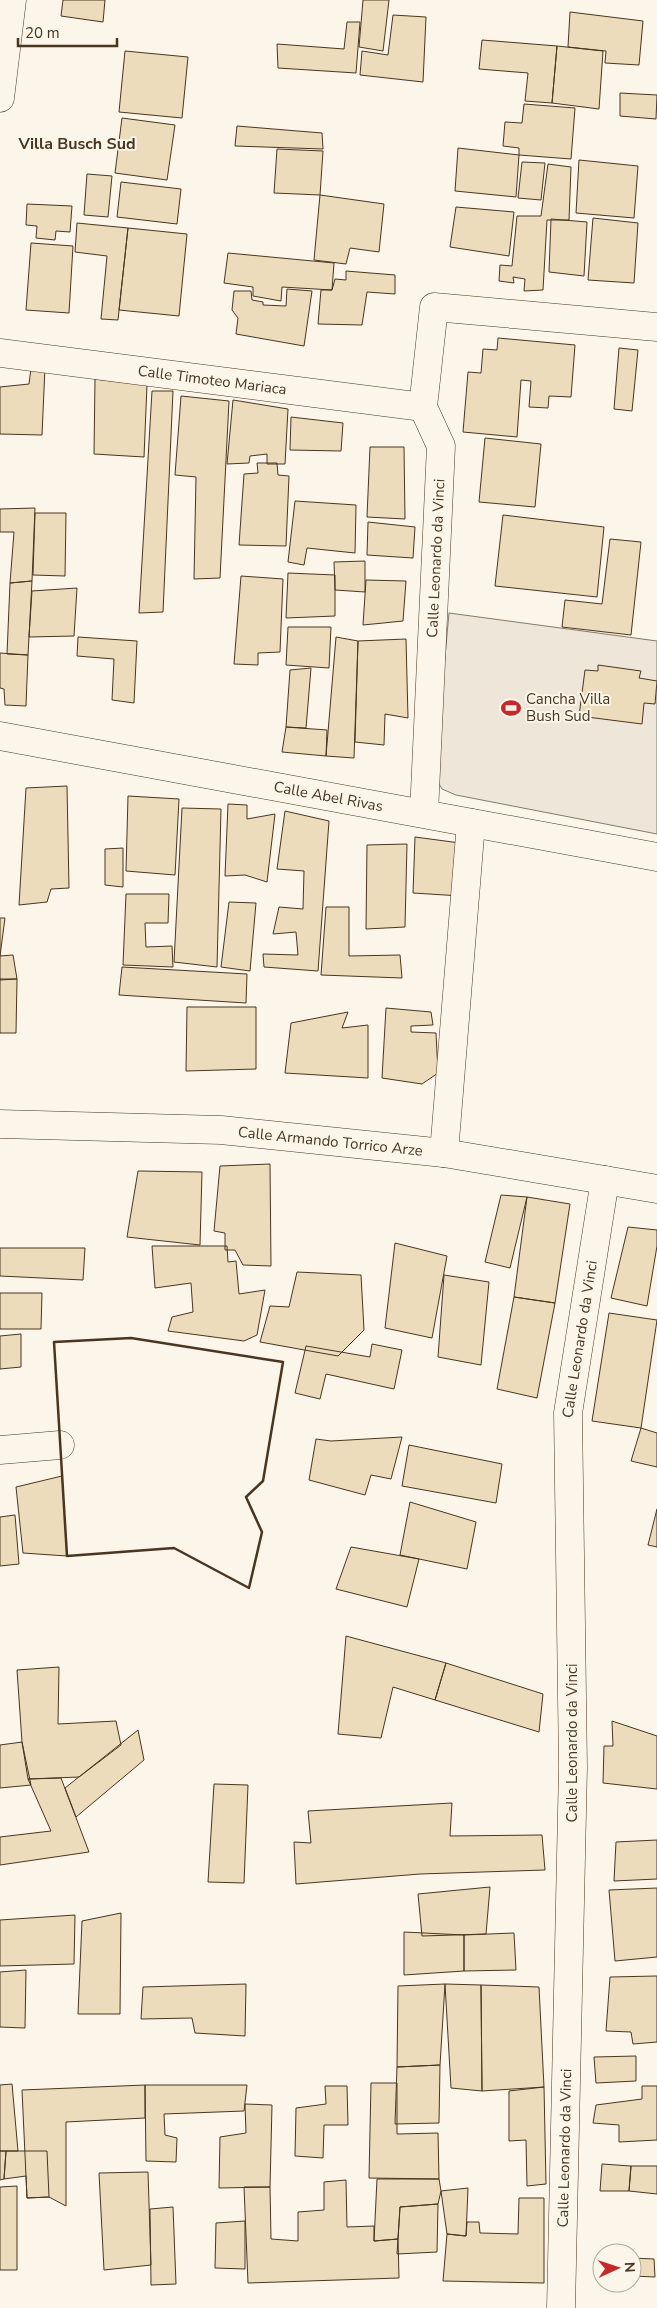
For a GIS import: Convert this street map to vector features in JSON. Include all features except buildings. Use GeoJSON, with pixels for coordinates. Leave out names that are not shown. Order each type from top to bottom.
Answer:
{"type":"FeatureCollection","features":[{"type":"Feature","properties":{"kind":"street"},"geometry":{"type":"LineString","coordinates":[[0,98],[12,0]]}},
{"type":"Feature","properties":{"kind":"street"},"geometry":{"type":"LineString","coordinates":[[423,407],[434,307],[657,327]]}},
{"type":"Feature","properties":{"kind":"street","name":"Calle Timoteo Mariaca"},"geometry":{"type":"LineString","coordinates":[[0,353],[423,407]]}},
{"type":"Feature","properties":{"kind":"street","name":"Calle Leonardo da Vinci"},"geometry":{"type":"LineString","coordinates":[[423,407],[441,446],[424,814]]}},
{"type":"Feature","properties":{"kind":"street","name":"Calle Abel Rivas"},"geometry":{"type":"LineString","coordinates":[[0,736],[657,858]]}},
{"type":"Feature","properties":{"kind":"street"},"geometry":{"type":"LineString","coordinates":[[444,1153],[471,823]]}},
{"type":"Feature","properties":{"kind":"street","name":"Calle Armando Torrico Arze"},"geometry":{"type":"LineString","coordinates":[[0,1124],[221,1130],[444,1153],[657,1189]]}},
{"type":"Feature","properties":{"kind":"street","name":"Calle Leonardo da Vinci"},"geometry":{"type":"LineString","coordinates":[[562,2308],[573,1767],[568,1413],[604,1180]]}},
{"type":"Feature","properties":{"kind":"street"},"geometry":{"type":"LineString","coordinates":[[0,1450],[60,1445]]}},
{"type":"Feature","properties":{"kind":"shaded area"},"geometry":{"type":"Polygon","coordinates":[[[449,613],[657,641],[657,834],[456,795],[442,789],[437,780],[435,766],[449,613]]]}},
{"type":"Feature","properties":{"kind":"wall"},"geometry":{"type":"LineString","coordinates":[[131,1338],[283,1362],[263,1481],[246,1497],[262,1532],[249,1588],[174,1548],[67,1556],[54,1342],[131,1338]]}},
{"type":"Feature","properties":{"kind":"place","name":"Cancha Villa Bush Sud"},"geometry":{"type":"Point","coordinates":[511,708]}},
{"type":"Feature","properties":{"kind":"district","name":"Villa Busch Sud"},"geometry":{"type":"Point","coordinates":[77,144]}}]}
